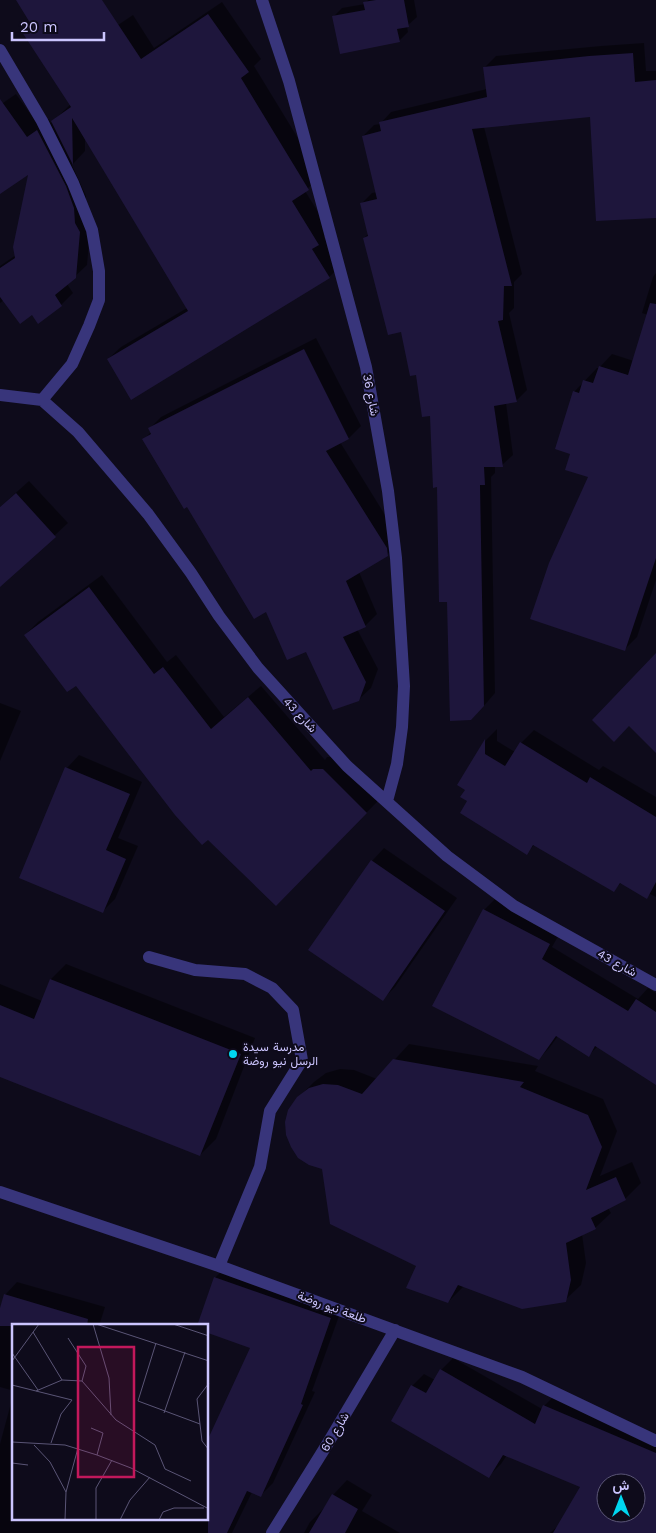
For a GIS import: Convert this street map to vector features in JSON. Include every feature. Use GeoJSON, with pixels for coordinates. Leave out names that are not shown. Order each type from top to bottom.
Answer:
{"type":"FeatureCollection","features":[{"type":"Feature","properties":{"kind":"street","name":"شارع 36"},"geometry":{"type":"LineString","coordinates":[[262,0],[289,81],[366,367],[388,491],[396,558],[404,686],[402,728],[397,764],[387,802]]}},
{"type":"Feature","properties":{"kind":"street"},"geometry":{"type":"LineString","coordinates":[[0,50],[42,121],[73,182],[92,230],[99,271],[99,300],[72,364],[42,400],[0,395]]}},
{"type":"Feature","properties":{"kind":"street","name":"شارع 43"},"geometry":{"type":"LineString","coordinates":[[42,400],[78,432],[148,514],[191,573],[219,616],[264,675],[347,766],[447,856],[514,906],[656,985]]}},
{"type":"Feature","properties":{"kind":"street"},"geometry":{"type":"LineString","coordinates":[[149,957],[195,970],[245,974],[272,988],[293,1010],[302,1060],[270,1111],[260,1167],[219,1266]]}},
{"type":"Feature","properties":{"kind":"street","name":"طلعة نيو روضة"},"geometry":{"type":"LineString","coordinates":[[0,1193],[219,1266],[522,1377],[656,1441]]}},
{"type":"Feature","properties":{"kind":"street","name":"شارع 60"},"geometry":{"type":"LineString","coordinates":[[272,1533],[395,1330]]}},
{"type":"Feature","properties":{"kind":"building"},"geometry":{"type":"Polygon","coordinates":[[[16,0],[102,0],[141,59],[208,14],[249,72],[241,78],[309,190],[292,201],[319,245],[312,249],[330,278],[131,400],[107,359],[188,311],[72,118],[73,165],[51,121],[71,107],[22,32],[32,26],[16,0]]]}},
{"type":"Feature","properties":{"kind":"building"},"geometry":{"type":"Polygon","coordinates":[[[404,0],[409,27],[397,29],[400,42],[340,54],[332,16],[365,10],[363,2],[404,0]]]}},
{"type":"Feature","properties":{"kind":"building"},"geometry":{"type":"Polygon","coordinates":[[[633,53],[635,82],[656,80],[656,218],[596,221],[590,117],[472,129],[512,286],[504,286],[503,320],[498,321],[517,402],[494,406],[503,467],[484,467],[485,485],[480,485],[484,706],[471,720],[450,721],[447,602],[439,602],[437,487],[433,488],[430,416],[422,417],[416,375],[410,376],[401,332],[388,335],[363,238],[368,236],[360,203],[377,199],[362,136],[381,131],[379,122],[487,97],[483,67],[633,53]]]}},
{"type":"Feature","properties":{"kind":"building"},"geometry":{"type":"Polygon","coordinates":[[[0,99],[27,137],[37,130],[66,186],[74,208],[75,223],[80,232],[76,278],[55,295],[62,306],[38,324],[32,315],[20,324],[0,297],[0,268],[15,258],[13,247],[28,175],[0,194],[0,99]]]}},
{"type":"Feature","properties":{"kind":"building"},"geometry":{"type":"Polygon","coordinates":[[[650,303],[656,304],[656,558],[625,651],[530,619],[549,563],[588,477],[565,470],[570,454],[555,449],[573,391],[579,393],[583,380],[593,383],[599,366],[628,375],[650,303]]]}},
{"type":"Feature","properties":{"kind":"building"},"geometry":{"type":"Polygon","coordinates":[[[304,349],[349,439],[326,451],[387,548],[388,556],[346,581],[366,627],[343,637],[366,682],[359,701],[333,710],[306,652],[287,660],[266,612],[254,619],[187,507],[184,509],[142,439],[151,434],[148,428],[304,349]]]}},
{"type":"Feature","properties":{"kind":"building"},"geometry":{"type":"Polygon","coordinates":[[[16,493],[56,537],[0,587],[0,507],[16,493]]]}},
{"type":"Feature","properties":{"kind":"building"},"geometry":{"type":"Polygon","coordinates":[[[89,587],[154,674],[163,667],[211,729],[248,697],[311,771],[313,769],[323,769],[367,813],[276,906],[208,840],[202,845],[175,815],[76,686],[67,692],[24,635],[89,587]]]}},
{"type":"Feature","properties":{"kind":"building"},"geometry":{"type":"Polygon","coordinates":[[[656,653],[656,753],[629,726],[614,742],[592,720],[656,653]]]}},
{"type":"Feature","properties":{"kind":"building"},"geometry":{"type":"Polygon","coordinates":[[[485,739],[485,754],[505,766],[520,742],[587,783],[590,777],[656,817],[656,882],[647,899],[620,883],[614,892],[533,845],[527,855],[460,813],[467,801],[460,797],[465,790],[457,785],[485,739]]]}},
{"type":"Feature","properties":{"kind":"building"},"geometry":{"type":"Polygon","coordinates":[[[65,767],[130,794],[106,850],[126,859],[103,913],[19,878],[65,767]]]}},
{"type":"Feature","properties":{"kind":"building"},"geometry":{"type":"Polygon","coordinates":[[[371,860],[445,911],[383,1001],[308,950],[371,860]]]}},
{"type":"Feature","properties":{"kind":"building"},"geometry":{"type":"Polygon","coordinates":[[[483,909],[550,944],[542,959],[628,1011],[636,999],[656,1012],[656,1085],[595,1046],[589,1057],[556,1036],[539,1060],[432,1006],[483,909]]]}},
{"type":"Feature","properties":{"kind":"building"},"geometry":{"type":"Polygon","coordinates":[[[50,979],[241,1054],[200,1156],[0,1077],[0,1005],[34,1019],[50,979]]]}},
{"type":"Feature","properties":{"kind":"building"},"geometry":{"type":"Polygon","coordinates":[[[393,1059],[524,1082],[520,1087],[588,1115],[602,1147],[586,1190],[616,1177],[626,1200],[591,1218],[596,1229],[566,1243],[571,1280],[566,1302],[522,1309],[458,1285],[448,1303],[406,1288],[416,1266],[330,1224],[322,1169],[309,1165],[298,1158],[291,1147],[286,1135],[285,1122],[288,1110],[297,1097],[309,1088],[323,1084],[338,1085],[362,1094],[393,1059]]]}},
{"type":"Feature","properties":{"kind":"building"},"geometry":{"type":"Polygon","coordinates":[[[214,1277],[331,1318],[301,1404],[303,1405],[261,1497],[247,1491],[227,1533],[208,1533],[209,1437],[250,1348],[209,1333],[209,1324],[198,1324],[214,1277]]]}},
{"type":"Feature","properties":{"kind":"building"},"geometry":{"type":"Polygon","coordinates":[[[4,1294],[88,1319],[87,1324],[12,1324],[12,1326],[0,1326],[0,1308],[4,1294]]]}},
{"type":"Feature","properties":{"kind":"building"},"geometry":{"type":"Polygon","coordinates":[[[440,1369],[535,1424],[543,1405],[656,1453],[656,1533],[553,1533],[580,1487],[503,1455],[489,1478],[391,1421],[411,1385],[426,1393],[440,1369]]]}},
{"type":"Feature","properties":{"kind":"building"},"geometry":{"type":"Polygon","coordinates":[[[332,1494],[358,1509],[345,1533],[309,1533],[332,1494]]]}},
{"type":"Feature","properties":{"kind":"place","name":"مدرسة سيدة الرسل نيو روضة"},"geometry":{"type":"Point","coordinates":[233,1054]}}]}
